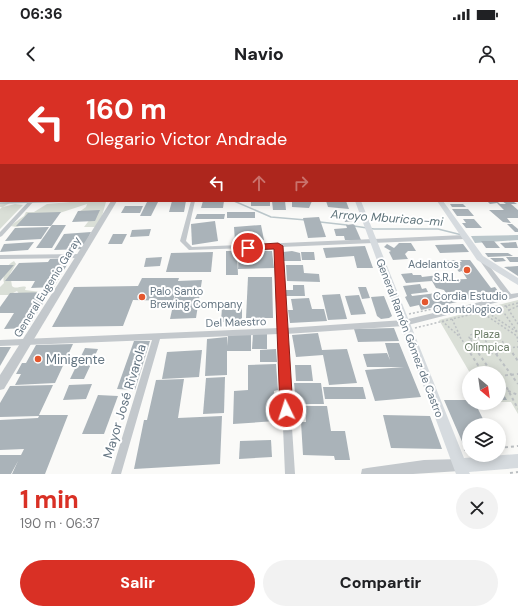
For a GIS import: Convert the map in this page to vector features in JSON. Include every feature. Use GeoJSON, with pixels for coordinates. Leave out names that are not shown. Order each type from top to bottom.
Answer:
{"type":"FeatureCollection","features":[{"type":"Feature","properties":{"kind":"main road","name":"General Ramón Gómez de Castro"},"geometry":{"type":"LineString","coordinates":[[358,202],[372,241],[408,326],[461,470]]}},
{"type":"Feature","properties":{"kind":"main road"},"geometry":{"type":"LineString","coordinates":[[441,202],[480,258],[518,282]]}},
{"type":"Feature","properties":{"kind":"main road"},"geometry":{"type":"LineString","coordinates":[[461,470],[518,461]]}},
{"type":"Feature","properties":{"kind":"street"},"geometry":{"type":"LineString","coordinates":[[0,234],[31,202]]}},
{"type":"Feature","properties":{"kind":"street","name":"General Eugenio Garay"},"geometry":{"type":"LineString","coordinates":[[0,385],[113,202]]}},
{"type":"Feature","properties":{"kind":"street"},"geometry":{"type":"LineString","coordinates":[[193,202],[183,241],[191,249],[452,237],[466,238]]}},
{"type":"Feature","properties":{"kind":"street"},"geometry":{"type":"LineString","coordinates":[[278,246],[290,474]]}},
{"type":"Feature","properties":{"kind":"street"},"geometry":{"type":"LineString","coordinates":[[0,257],[80,256]]}},
{"type":"Feature","properties":{"kind":"street"},"geometry":{"type":"LineString","coordinates":[[480,258],[510,297]]}},
{"type":"Feature","properties":{"kind":"street","name":"Del Maestro"},"geometry":{"type":"LineString","coordinates":[[0,343],[408,326],[472,306],[503,304],[510,297],[518,295]]}},
{"type":"Feature","properties":{"kind":"street","name":"Mayor José Rivarola"},"geometry":{"type":"LineString","coordinates":[[116,474],[157,336]]}},
{"type":"Feature","properties":{"kind":"street"},"geometry":{"type":"LineString","coordinates":[[367,474],[424,466],[461,470]]}},
{"type":"Feature","properties":{"kind":"path"},"geometry":{"type":"LineString","coordinates":[[408,326],[414,328],[500,307],[503,304],[518,303]]}},
{"type":"Feature","properties":{"kind":"path"},"geometry":{"type":"LineString","coordinates":[[503,304],[518,324]]}},
{"type":"Feature","properties":{"kind":"path"},"geometry":{"type":"LineString","coordinates":[[472,306],[518,334]]}},
{"type":"Feature","properties":{"kind":"path"},"geometry":{"type":"LineString","coordinates":[[509,310],[518,306]]}},
{"type":"Feature","properties":{"kind":"path"},"geometry":{"type":"LineString","coordinates":[[500,307],[518,334],[518,342]]}},
{"type":"Feature","properties":{"kind":"path"},"geometry":{"type":"LineString","coordinates":[[482,309],[518,334]]}},
{"type":"Feature","properties":{"kind":"path"},"geometry":{"type":"LineString","coordinates":[[452,319],[460,337],[479,366]]}},
{"type":"Feature","properties":{"kind":"path"},"geometry":{"type":"LineString","coordinates":[[442,321],[460,337]]}},
{"type":"Feature","properties":{"kind":"path"},"geometry":{"type":"LineString","coordinates":[[478,331],[488,344],[497,349],[518,347]]}},
{"type":"Feature","properties":{"kind":"path"},"geometry":{"type":"LineString","coordinates":[[470,339],[470,335],[478,331],[494,333],[518,360]]}},
{"type":"Feature","properties":{"kind":"path"},"geometry":{"type":"LineString","coordinates":[[470,339],[483,337]]}},
{"type":"Feature","properties":{"kind":"path"},"geometry":{"type":"LineString","coordinates":[[470,339],[487,366]]}},
{"type":"Feature","properties":{"kind":"path"},"geometry":{"type":"LineString","coordinates":[[486,350],[485,345],[488,344]]}},
{"type":"Feature","properties":{"kind":"path"},"geometry":{"type":"LineString","coordinates":[[496,354],[498,353],[497,349]]}},
{"type":"Feature","properties":{"kind":"path"},"geometry":{"type":"LineString","coordinates":[[477,351],[486,350],[496,354],[518,384]]}},
{"type":"Feature","properties":{"kind":"path"},"geometry":{"type":"LineString","coordinates":[[506,376],[518,374]]}},
{"type":"Feature","properties":{"kind":"path"},"geometry":{"type":"LineString","coordinates":[[506,388],[518,409]]}},
{"type":"Feature","properties":{"kind":"path"},"geometry":{"type":"LineString","coordinates":[[506,389],[518,395]]}},
{"type":"Feature","properties":{"kind":"path"},"geometry":{"type":"LineString","coordinates":[[506,447],[518,446]]}},
{"type":"Feature","properties":{"kind":"green space"},"geometry":{"type":"Polygon","coordinates":[[[0,202],[11,202],[3,207],[15,204],[23,205],[0,229],[0,209],[2,207],[0,207],[0,202]]]}},
{"type":"Feature","properties":{"kind":"green space"},"geometry":{"type":"Polygon","coordinates":[[[70,202],[106,202],[102,216],[96,227],[84,227],[91,218],[79,212],[86,207],[87,204],[17,227],[10,226],[24,216],[26,212],[34,212],[47,204],[70,202]]]}},
{"type":"Feature","properties":{"kind":"green space"},"geometry":{"type":"Polygon","coordinates":[[[14,261],[16,264],[10,274],[12,286],[15,288],[26,287],[25,290],[41,292],[20,295],[17,291],[9,295],[0,295],[0,287],[4,283],[5,270],[14,261]]]}},
{"type":"Feature","properties":{"kind":"green space","name":"Plaza Olímpica"},"geometry":{"type":"Polygon","coordinates":[[[518,300],[518,414],[511,402],[506,402],[506,366],[466,366],[439,320],[518,300]]]}},
{"type":"Feature","properties":{"kind":"shaded area"},"geometry":{"type":"Polygon","coordinates":[[[518,235],[518,240],[475,243],[471,236],[518,235]]]}},
{"type":"Feature","properties":{"kind":"building"},"geometry":{"type":"Polygon","coordinates":[[[147,202],[158,202],[151,216],[140,216],[147,202]]]}},
{"type":"Feature","properties":{"kind":"building"},"geometry":{"type":"Polygon","coordinates":[[[172,202],[186,202],[184,212],[169,212],[172,202]]]}},
{"type":"Feature","properties":{"kind":"building"},"geometry":{"type":"Polygon","coordinates":[[[203,202],[224,202],[223,208],[201,208],[203,202]]]}},
{"type":"Feature","properties":{"kind":"building"},"geometry":{"type":"Polygon","coordinates":[[[251,202],[270,202],[270,206],[251,206],[251,202]]]}},
{"type":"Feature","properties":{"kind":"building"},"geometry":{"type":"Polygon","coordinates":[[[272,202],[285,202],[286,210],[273,210],[272,202]]]}},
{"type":"Feature","properties":{"kind":"building"},"geometry":{"type":"Polygon","coordinates":[[[292,202],[312,202],[309,208],[292,207],[292,202]]]}},
{"type":"Feature","properties":{"kind":"building"},"geometry":{"type":"Polygon","coordinates":[[[326,202],[346,202],[349,209],[328,207],[326,202]]]}},
{"type":"Feature","properties":{"kind":"building"},"geometry":{"type":"Polygon","coordinates":[[[488,202],[498,202],[500,204],[506,204],[503,202],[514,202],[517,204],[511,204],[518,210],[518,218],[507,218],[511,223],[503,222],[489,210],[504,210],[497,203],[490,204],[488,202]]]}},
{"type":"Feature","properties":{"kind":"building"},"geometry":{"type":"Polygon","coordinates":[[[450,204],[463,204],[466,207],[452,207],[450,204]]]}},
{"type":"Feature","properties":{"kind":"building"},"geometry":{"type":"Polygon","coordinates":[[[125,206],[143,206],[140,213],[121,213],[125,206]]]}},
{"type":"Feature","properties":{"kind":"building"},"geometry":{"type":"Polygon","coordinates":[[[452,209],[468,209],[474,216],[457,216],[452,209]]]}},
{"type":"Feature","properties":{"kind":"building"},"geometry":{"type":"Polygon","coordinates":[[[100,210],[95,221],[72,222],[78,211],[100,210]]]}},
{"type":"Feature","properties":{"kind":"building"},"geometry":{"type":"Polygon","coordinates":[[[61,212],[51,226],[16,226],[28,213],[61,212]]]}},
{"type":"Feature","properties":{"kind":"building"},"geometry":{"type":"Polygon","coordinates":[[[227,212],[255,212],[255,218],[227,218],[227,212]]]}},
{"type":"Feature","properties":{"kind":"building"},"geometry":{"type":"Polygon","coordinates":[[[351,213],[355,221],[345,222],[342,214],[351,213]]]}},
{"type":"Feature","properties":{"kind":"building"},"geometry":{"type":"Polygon","coordinates":[[[197,214],[225,214],[224,219],[195,219],[197,214]]]}},
{"type":"Feature","properties":{"kind":"building"},"geometry":{"type":"Polygon","coordinates":[[[319,217],[326,237],[308,238],[303,218],[319,217]]]}},
{"type":"Feature","properties":{"kind":"building"},"geometry":{"type":"Polygon","coordinates":[[[463,219],[474,219],[482,228],[466,228],[462,223],[466,223],[463,219]]]}},
{"type":"Feature","properties":{"kind":"building"},"geometry":{"type":"Polygon","coordinates":[[[215,221],[218,241],[192,245],[191,224],[215,221]]]}},
{"type":"Feature","properties":{"kind":"building"},"geometry":{"type":"Polygon","coordinates":[[[354,224],[361,240],[345,240],[344,236],[336,236],[334,229],[347,228],[346,225],[354,224]]]}},
{"type":"Feature","properties":{"kind":"building"},"geometry":{"type":"Polygon","coordinates":[[[507,224],[512,224],[518,229],[518,232],[515,232],[507,224]]]}},
{"type":"Feature","properties":{"kind":"building"},"geometry":{"type":"Polygon","coordinates":[[[52,225],[66,225],[52,248],[36,248],[52,225]]]}},
{"type":"Feature","properties":{"kind":"building"},"geometry":{"type":"Polygon","coordinates":[[[261,225],[264,240],[235,242],[234,227],[261,225]]]}},
{"type":"Feature","properties":{"kind":"building"},"geometry":{"type":"Polygon","coordinates":[[[49,227],[41,239],[5,241],[15,228],[49,227]]]}},
{"type":"Feature","properties":{"kind":"building"},"geometry":{"type":"Polygon","coordinates":[[[151,229],[149,236],[130,237],[132,230],[151,229]]]}},
{"type":"Feature","properties":{"kind":"building"},"geometry":{"type":"Polygon","coordinates":[[[91,232],[83,249],[54,250],[64,234],[91,232]]]}},
{"type":"Feature","properties":{"kind":"building"},"geometry":{"type":"Polygon","coordinates":[[[113,234],[127,234],[122,244],[108,244],[113,234]]]}},
{"type":"Feature","properties":{"kind":"building"},"geometry":{"type":"Polygon","coordinates":[[[481,241],[494,241],[500,248],[486,248],[481,241]]]}},
{"type":"Feature","properties":{"kind":"building"},"geometry":{"type":"Polygon","coordinates":[[[34,242],[28,250],[0,252],[4,244],[34,242]]]}},
{"type":"Feature","properties":{"kind":"building"},"geometry":{"type":"Polygon","coordinates":[[[516,242],[518,248],[505,248],[500,243],[516,242]]]}},
{"type":"Feature","properties":{"kind":"building"},"geometry":{"type":"Polygon","coordinates":[[[399,243],[411,243],[416,251],[408,251],[405,254],[408,259],[393,260],[389,252],[391,251],[384,247],[387,244],[394,248],[399,243]]]}},
{"type":"Feature","properties":{"kind":"building"},"geometry":{"type":"Polygon","coordinates":[[[463,244],[469,252],[440,253],[435,245],[463,244]]]}},
{"type":"Feature","properties":{"kind":"building"},"geometry":{"type":"Polygon","coordinates":[[[365,246],[373,268],[357,268],[354,256],[326,258],[323,248],[365,246]]]}},
{"type":"Feature","properties":{"kind":"building"},"geometry":{"type":"Polygon","coordinates":[[[226,251],[237,251],[238,275],[226,275],[226,251]]]}},
{"type":"Feature","properties":{"kind":"building"},"geometry":{"type":"Polygon","coordinates":[[[239,251],[272,251],[274,268],[238,269],[239,251]]]}},
{"type":"Feature","properties":{"kind":"building"},"geometry":{"type":"Polygon","coordinates":[[[292,251],[300,253],[301,261],[284,261],[283,252],[292,251]]]}},
{"type":"Feature","properties":{"kind":"building"},"geometry":{"type":"Polygon","coordinates":[[[213,252],[211,272],[166,272],[171,253],[213,252]]]}},
{"type":"Feature","properties":{"kind":"building"},"geometry":{"type":"Polygon","coordinates":[[[301,252],[314,252],[315,260],[302,260],[301,252]]]}},
{"type":"Feature","properties":{"kind":"building"},"geometry":{"type":"Polygon","coordinates":[[[485,253],[508,253],[513,256],[488,257],[485,253]]]}},
{"type":"Feature","properties":{"kind":"building"},"geometry":{"type":"Polygon","coordinates":[[[162,257],[160,266],[144,267],[146,258],[162,257]]]}},
{"type":"Feature","properties":{"kind":"building"},"geometry":{"type":"Polygon","coordinates":[[[506,257],[518,257],[518,262],[510,262],[506,257]]]}},
{"type":"Feature","properties":{"kind":"building"},"geometry":{"type":"Polygon","coordinates":[[[71,258],[54,287],[31,288],[35,281],[5,281],[19,263],[48,262],[50,259],[71,258]]]}},
{"type":"Feature","properties":{"kind":"building"},"geometry":{"type":"Polygon","coordinates":[[[490,258],[503,258],[506,261],[495,262],[490,258]]]}},
{"type":"Feature","properties":{"kind":"building"},"geometry":{"type":"Polygon","coordinates":[[[456,260],[458,262],[462,262],[460,260],[470,260],[491,288],[495,287],[498,291],[497,293],[468,299],[461,291],[450,292],[457,302],[421,310],[419,305],[410,307],[405,297],[407,296],[403,286],[420,284],[422,289],[426,288],[428,292],[411,294],[412,296],[437,293],[440,299],[449,297],[444,290],[436,288],[432,281],[406,283],[401,274],[412,273],[413,275],[421,275],[422,277],[439,275],[443,280],[467,279],[462,271],[459,272],[456,268],[436,269],[432,261],[456,260]]]}},
{"type":"Feature","properties":{"kind":"building"},"geometry":{"type":"Polygon","coordinates":[[[0,265],[14,265],[0,281],[0,265]]]}},
{"type":"Feature","properties":{"kind":"building"},"geometry":{"type":"Polygon","coordinates":[[[286,265],[303,265],[304,273],[319,274],[320,282],[287,281],[286,265]]]}},
{"type":"Feature","properties":{"kind":"building"},"geometry":{"type":"Polygon","coordinates":[[[518,266],[518,276],[504,267],[518,266]]]}},
{"type":"Feature","properties":{"kind":"building"},"geometry":{"type":"Polygon","coordinates":[[[248,277],[272,277],[273,318],[246,318],[248,277]]]}},
{"type":"Feature","properties":{"kind":"building"},"geometry":{"type":"Polygon","coordinates":[[[142,278],[179,278],[178,281],[202,280],[196,318],[170,319],[178,283],[173,301],[133,300],[123,326],[52,327],[74,287],[138,286],[142,278]]]}},
{"type":"Feature","properties":{"kind":"building"},"geometry":{"type":"Polygon","coordinates":[[[293,285],[304,285],[305,296],[286,296],[286,290],[293,290],[293,285]]]}},
{"type":"Feature","properties":{"kind":"building"},"geometry":{"type":"Polygon","coordinates":[[[358,287],[366,287],[370,298],[362,299],[358,287]]]}},
{"type":"Feature","properties":{"kind":"building"},"geometry":{"type":"Polygon","coordinates":[[[50,292],[28,328],[4,329],[14,313],[0,313],[0,307],[10,293],[50,292]]]}},
{"type":"Feature","properties":{"kind":"building"},"geometry":{"type":"Polygon","coordinates":[[[340,294],[347,319],[328,320],[322,295],[340,294]]]}},
{"type":"Feature","properties":{"kind":"building"},"geometry":{"type":"Polygon","coordinates":[[[359,295],[366,314],[351,315],[345,296],[359,295]]]}},
{"type":"Feature","properties":{"kind":"building"},"geometry":{"type":"Polygon","coordinates":[[[384,296],[392,316],[381,319],[377,316],[371,297],[384,296]]]}},
{"type":"Feature","properties":{"kind":"building"},"geometry":{"type":"Polygon","coordinates":[[[309,298],[312,309],[324,309],[327,321],[290,323],[288,310],[293,310],[291,299],[309,298]]]}},
{"type":"Feature","properties":{"kind":"building"},"geometry":{"type":"Polygon","coordinates":[[[222,307],[242,307],[242,322],[221,322],[222,307]]]}},
{"type":"Feature","properties":{"kind":"building"},"geometry":{"type":"Polygon","coordinates":[[[394,328],[399,341],[358,342],[354,329],[394,328]]]}},
{"type":"Feature","properties":{"kind":"building"},"geometry":{"type":"Polygon","coordinates":[[[318,333],[322,350],[347,349],[357,383],[329,385],[323,355],[296,357],[292,335],[318,333]]]}},
{"type":"Feature","properties":{"kind":"building"},"geometry":{"type":"Polygon","coordinates":[[[251,334],[251,351],[227,351],[227,375],[205,376],[207,339],[227,337],[227,346],[228,335],[251,334]]]}},
{"type":"Feature","properties":{"kind":"building"},"geometry":{"type":"Polygon","coordinates":[[[253,334],[267,334],[267,349],[252,349],[253,334]]]}},
{"type":"Feature","properties":{"kind":"building"},"geometry":{"type":"Polygon","coordinates":[[[134,341],[150,341],[135,390],[117,389],[134,341]]]}},
{"type":"Feature","properties":{"kind":"building"},"geometry":{"type":"Polygon","coordinates":[[[385,343],[399,343],[421,397],[375,401],[365,370],[404,367],[367,367],[363,354],[387,353],[390,360],[385,343]]]}},
{"type":"Feature","properties":{"kind":"building"},"geometry":{"type":"Polygon","coordinates":[[[73,344],[55,383],[15,385],[21,374],[16,374],[22,363],[26,363],[36,345],[73,344]]]}},
{"type":"Feature","properties":{"kind":"building"},"geometry":{"type":"Polygon","coordinates":[[[0,347],[11,347],[0,366],[0,347]]]}},
{"type":"Feature","properties":{"kind":"building"},"geometry":{"type":"Polygon","coordinates":[[[85,348],[98,349],[84,379],[70,379],[85,348]]]}},
{"type":"Feature","properties":{"kind":"building"},"geometry":{"type":"Polygon","coordinates":[[[276,349],[277,362],[260,362],[260,350],[276,349]]]}},
{"type":"Feature","properties":{"kind":"building"},"geometry":{"type":"Polygon","coordinates":[[[202,350],[199,377],[162,379],[167,352],[202,350]]]}},
{"type":"Feature","properties":{"kind":"building"},"geometry":{"type":"Polygon","coordinates":[[[276,364],[278,390],[274,391],[276,421],[233,424],[234,391],[248,390],[248,365],[276,364]]]}},
{"type":"Feature","properties":{"kind":"building"},"geometry":{"type":"Polygon","coordinates":[[[295,365],[311,365],[313,381],[296,381],[295,365]]]}},
{"type":"Feature","properties":{"kind":"building"},"geometry":{"type":"Polygon","coordinates":[[[225,377],[224,413],[203,414],[206,378],[225,377]]]}},
{"type":"Feature","properties":{"kind":"building"},"geometry":{"type":"Polygon","coordinates":[[[184,379],[178,418],[222,416],[220,464],[134,469],[144,420],[147,420],[156,380],[184,379]]]}},
{"type":"Feature","properties":{"kind":"building"},"geometry":{"type":"Polygon","coordinates":[[[294,383],[321,383],[324,404],[296,404],[294,383]]]}},
{"type":"Feature","properties":{"kind":"building"},"geometry":{"type":"Polygon","coordinates":[[[92,384],[86,399],[63,400],[69,385],[92,384]]]}},
{"type":"Feature","properties":{"kind":"building"},"geometry":{"type":"Polygon","coordinates":[[[53,385],[39,415],[68,415],[45,474],[12,474],[18,461],[11,474],[0,474],[0,455],[21,455],[24,449],[0,450],[0,420],[38,418],[39,416],[0,417],[0,403],[10,386],[53,385]]]}},
{"type":"Feature","properties":{"kind":"building"},"geometry":{"type":"Polygon","coordinates":[[[323,387],[363,387],[366,399],[325,399],[323,387]]]}},
{"type":"Feature","properties":{"kind":"building"},"geometry":{"type":"Polygon","coordinates":[[[98,395],[118,396],[104,434],[82,434],[98,395]]]}},
{"type":"Feature","properties":{"kind":"building"},"geometry":{"type":"Polygon","coordinates":[[[444,400],[462,400],[462,410],[478,410],[482,418],[462,418],[462,441],[444,400]]]}},
{"type":"Feature","properties":{"kind":"building"},"geometry":{"type":"Polygon","coordinates":[[[305,406],[327,406],[331,431],[345,431],[350,460],[335,460],[334,456],[303,455],[301,422],[306,422],[305,406]]]}},
{"type":"Feature","properties":{"kind":"building"},"geometry":{"type":"Polygon","coordinates":[[[383,415],[430,416],[442,449],[391,448],[383,415]]]}},
{"type":"Feature","properties":{"kind":"building"},"geometry":{"type":"Polygon","coordinates":[[[271,440],[272,457],[239,459],[240,441],[271,440]]]}},
{"type":"Feature","properties":{"kind":"waterway","name":"Arroyo Mburicao-mi"},"geometry":{"type":"LineString","coordinates":[[0,203],[36,202]]}},
{"type":"Feature","properties":{"kind":"waterway","name":"Arroyo Mburicao-mi"},"geometry":{"type":"LineString","coordinates":[[236,202],[271,217],[306,220]]}},
{"type":"Feature","properties":{"kind":"waterway","name":"Arroyo Mburicao-mi"},"geometry":{"type":"LineString","coordinates":[[320,222],[347,225]]}},
{"type":"Feature","properties":{"kind":"waterway","name":"Arroyo Mburicao-mi"},"geometry":{"type":"LineString","coordinates":[[354,226],[374,229],[438,229],[462,235]]}},
{"type":"Feature","properties":{"kind":"place","name":"Adelantos S.R.L."},"geometry":{"type":"Point","coordinates":[467,270]}},
{"type":"Feature","properties":{"kind":"place","name":"Palo Santo Brewing Company"},"geometry":{"type":"Point","coordinates":[142,297]}},
{"type":"Feature","properties":{"kind":"place","name":"Cordia Estudio Odontologico"},"geometry":{"type":"Point","coordinates":[425,302]}},
{"type":"Feature","properties":{"kind":"place","name":"Minigente"},"geometry":{"type":"Point","coordinates":[38,359]}},
{"type":"Feature","properties":{"kind":"route"},"geometry":{"type":"LineString","coordinates":[[248,248],[278,246],[286,410]]}}]}
